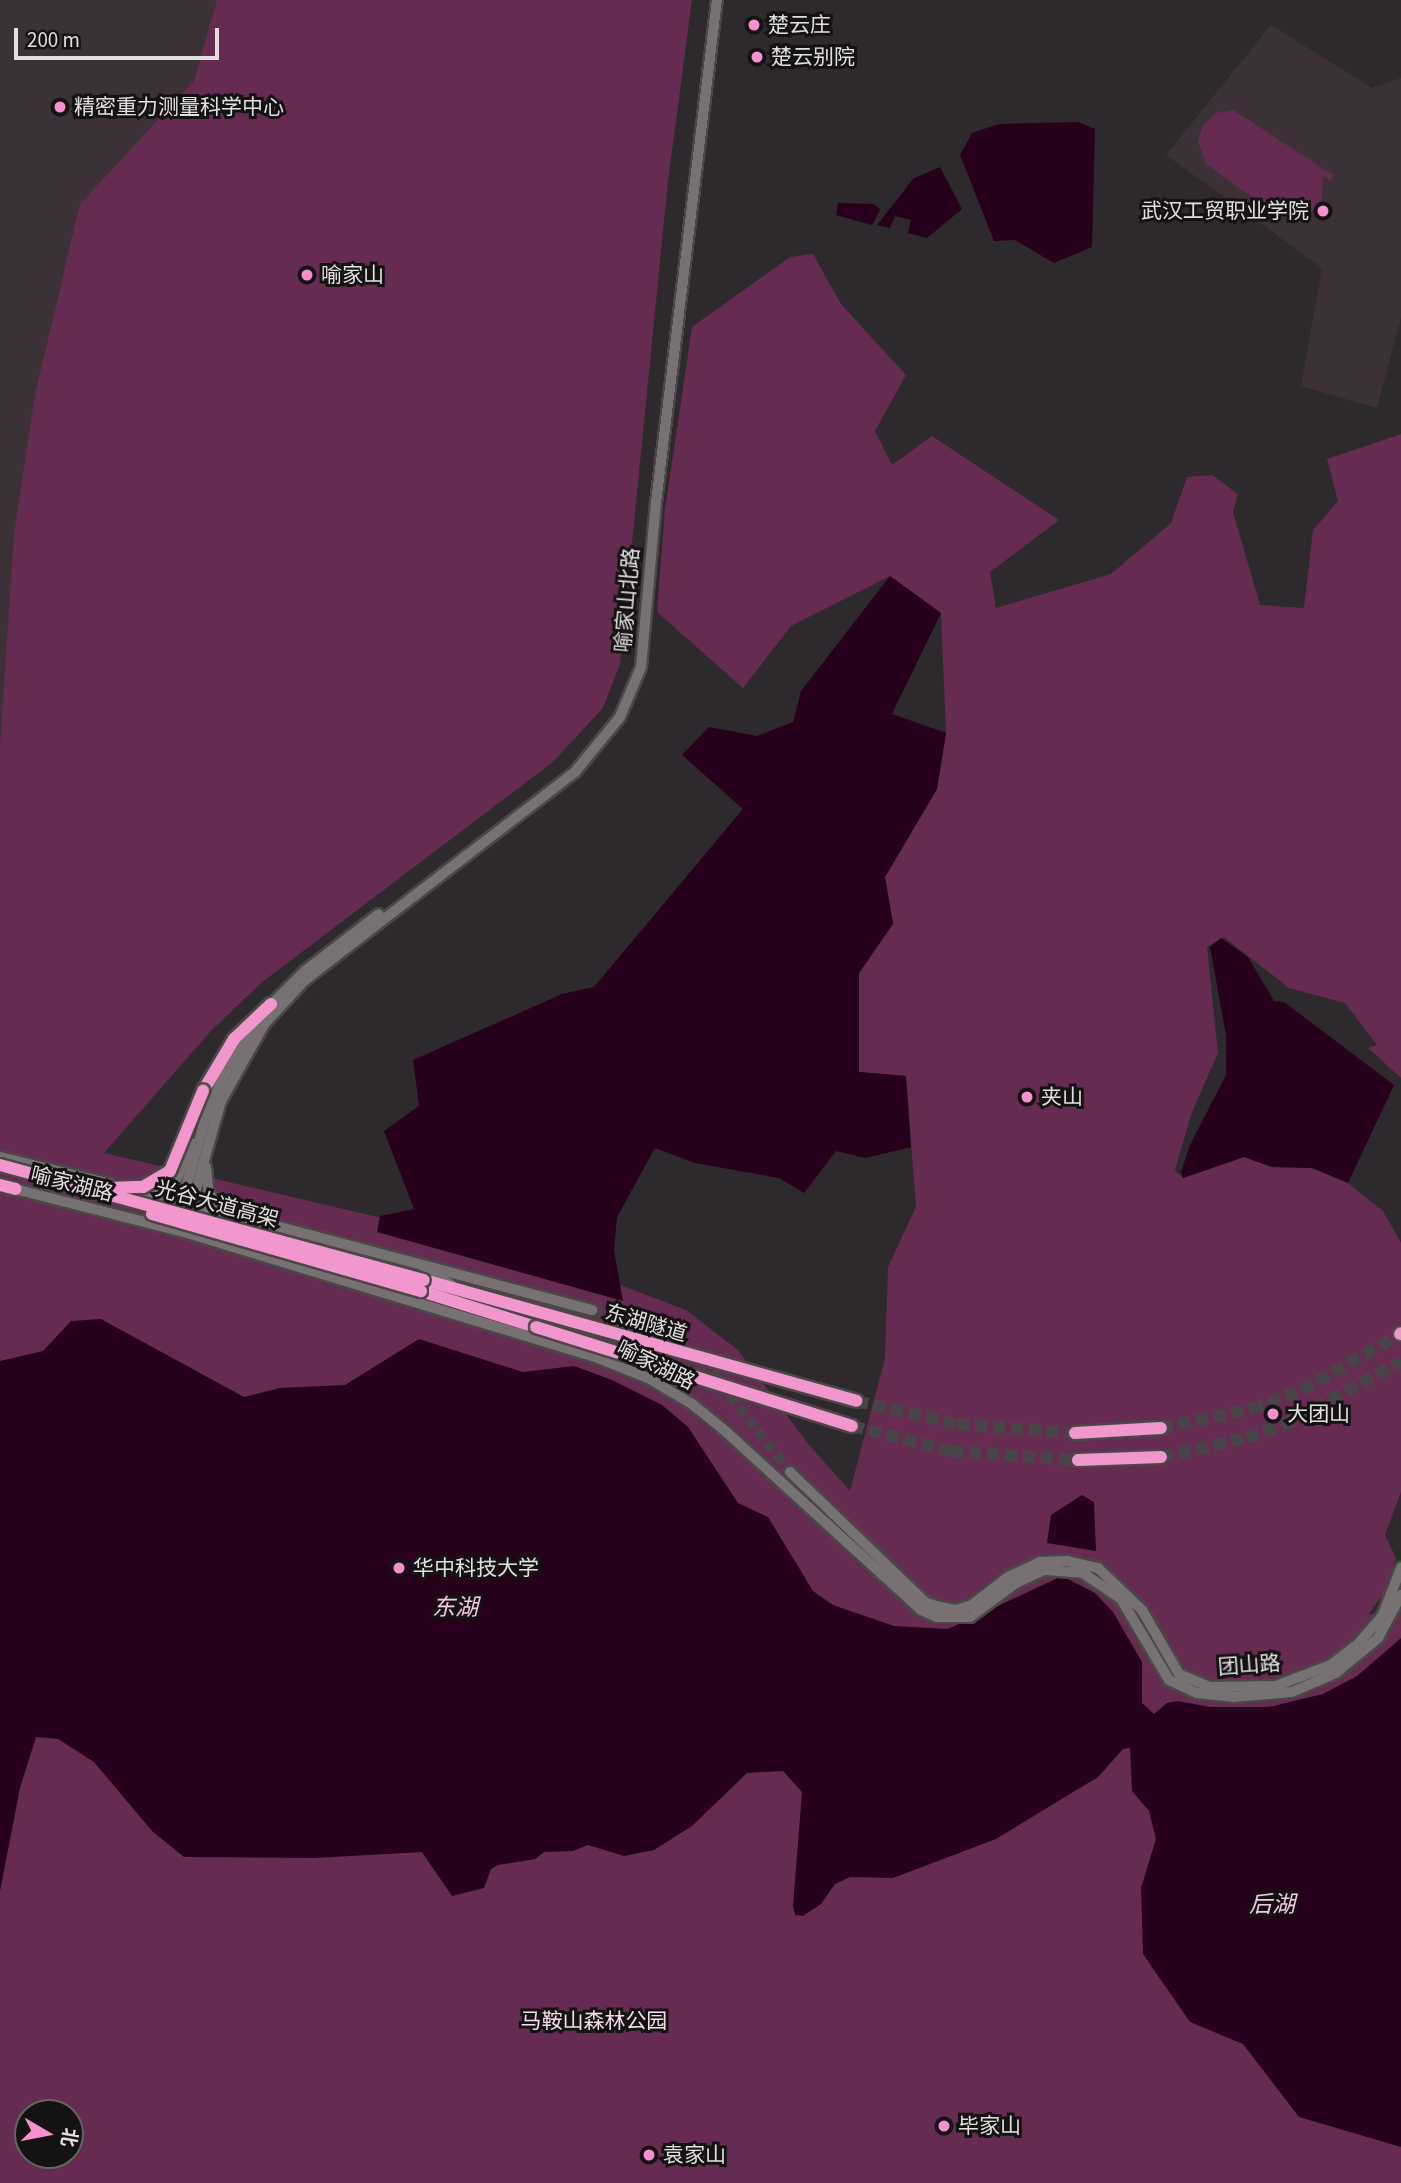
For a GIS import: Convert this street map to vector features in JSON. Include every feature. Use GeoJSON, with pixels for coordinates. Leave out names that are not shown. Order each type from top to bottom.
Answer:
{"type":"FeatureCollection","features":[{"type":"Feature","properties":{"kind":"highway"},"geometry":{"type":"LineString","coordinates":[[66,1182],[122,1189],[161,1179],[183,1149],[203,1091],[234,1039],[271,1004]]}},
{"type":"Feature","properties":{"kind":"highway","name":"光谷大道高架"},"geometry":{"type":"LineString","coordinates":[[0,1165],[66,1182],[421,1292]]}},
{"type":"Feature","properties":{"kind":"highway","name":"光谷大道高架"},"geometry":{"type":"LineString","coordinates":[[0,1170],[421,1292]]}},
{"type":"Feature","properties":{"kind":"highway"},"geometry":{"type":"LineString","coordinates":[[0,1185],[16,1189]]}},
{"type":"Feature","properties":{"kind":"highway","name":"东湖隧道"},"geometry":{"type":"LineString","coordinates":[[421,1292],[457,1289],[856,1401]]}},
{"type":"Feature","properties":{"kind":"highway","name":"东湖隧道"},"geometry":{"type":"LineString","coordinates":[[421,1292],[852,1426]]}},
{"type":"Feature","properties":{"kind":"highway"},"geometry":{"type":"LineString","coordinates":[[1075,1433],[1161,1428]]}},
{"type":"Feature","properties":{"kind":"highway"},"geometry":{"type":"LineString","coordinates":[[1077,1460],[1161,1457]]}},
{"type":"Feature","properties":{"kind":"main road","name":"喻家山北路"},"geometry":{"type":"LineString","coordinates":[[179,1231],[210,1118],[235,1054],[271,1004],[305,971],[571,767],[614,714],[635,666],[649,502],[710,0]]}},
{"type":"Feature","properties":{"kind":"main road","name":"喻家山北路"},"geometry":{"type":"LineString","coordinates":[[210,1118],[251,1042],[305,980],[575,772],[620,718],[641,667],[656,503],[717,0]]}},
{"type":"Feature","properties":{"kind":"main road"},"geometry":{"type":"LineString","coordinates":[[143,1191],[157,1191],[176,1180],[210,1118]]}},
{"type":"Feature","properties":{"kind":"main road"},"geometry":{"type":"LineString","coordinates":[[210,1118],[206,1185],[212,1200],[230,1211]]}},
{"type":"Feature","properties":{"kind":"main road","name":"喻家湖路"},"geometry":{"type":"LineString","coordinates":[[0,1157],[188,1200],[592,1310]]}},
{"type":"Feature","properties":{"kind":"main road","name":"喻家湖路"},"geometry":{"type":"LineString","coordinates":[[16,1189],[421,1292],[648,1378],[692,1404],[921,1610],[937,1617],[970,1617],[1016,1583],[1044,1570],[1090,1575],[1121,1599],[1169,1680]]}},
{"type":"Feature","properties":{"kind":"main road"},"geometry":{"type":"LineString","coordinates":[[416,1262],[457,1289]]}},
{"type":"Feature","properties":{"kind":"main road","name":"团山路"},"geometry":{"type":"LineString","coordinates":[[790,1472],[926,1603],[956,1610],[972,1605],[1008,1577],[1040,1562],[1083,1563],[1105,1573],[1124,1590],[1175,1669],[1192,1683],[1214,1688],[1276,1685],[1313,1674],[1347,1654],[1369,1634],[1382,1616],[1401,1568]]}},
{"type":"Feature","properties":{"kind":"main road","name":"团山路"},"geometry":{"type":"LineString","coordinates":[[1169,1680],[1213,1696],[1271,1695],[1307,1687],[1364,1653],[1386,1625],[1401,1595]]}},
{"type":"Feature","properties":{"kind":"shaded area"},"geometry":{"type":"Polygon","coordinates":[[[0,0],[398,0],[0,1122],[0,0]]]}},
{"type":"Feature","properties":{"kind":"shaded area","name":"武汉工贸职业学院"},"geometry":{"type":"Polygon","coordinates":[[[1271,25],[1372,88],[1401,78],[1401,317],[1377,408],[1301,386],[1322,268],[1166,155],[1271,25]]]}},
{"type":"Feature","properties":{"kind":"green space","name":"马鞍山森林公园"},"geometry":{"type":"Polygon","coordinates":[[[217,0],[692,0],[668,181],[620,664],[603,708],[553,762],[261,983],[210,1032],[104,1153],[544,1256],[686,1310],[738,1350],[809,1445],[850,1491],[885,1358],[888,1267],[916,1207],[906,1076],[859,1072],[859,973],[893,924],[885,877],[937,789],[946,733],[941,613],[890,576],[791,626],[743,688],[657,612],[665,509],[692,327],[790,257],[813,254],[841,304],[906,375],[875,431],[892,465],[932,436],[1059,520],[990,572],[996,608],[1111,574],[1171,523],[1187,477],[1212,475],[1238,494],[1233,512],[1260,605],[1304,608],[1313,530],[1338,501],[1327,459],[1401,434],[1401,1078],[1368,1048],[1377,1045],[1345,1003],[1289,988],[1224,937],[1207,947],[1218,1053],[1192,1112],[1175,1170],[1183,1178],[1244,1157],[1272,1167],[1312,1168],[1348,1183],[1383,1211],[1401,1243],[1401,1326],[1397,1330],[1401,1335],[1401,1492],[1385,1535],[1396,1558],[1384,1593],[1368,1615],[1401,1606],[1401,2183],[0,2183],[0,747],[14,534],[35,395],[80,204],[194,81],[217,0]]]}},
{"type":"Feature","properties":{"kind":"green space"},"geometry":{"type":"Polygon","coordinates":[[[1233,110],[1333,175],[1330,181],[1323,176],[1322,198],[1311,212],[1294,218],[1277,215],[1206,164],[1198,142],[1203,125],[1216,113],[1233,110]]]}},
{"type":"Feature","properties":{"kind":"water"},"geometry":{"type":"Polygon","coordinates":[[[1078,122],[1095,129],[1092,247],[1054,263],[1015,240],[994,241],[960,155],[972,133],[999,124],[1078,122]]]}},
{"type":"Feature","properties":{"kind":"water"},"geometry":{"type":"Polygon","coordinates":[[[940,167],[962,209],[927,238],[908,233],[911,220],[895,216],[890,228],[877,225],[914,178],[940,167]]]}},
{"type":"Feature","properties":{"kind":"water"},"geometry":{"type":"Polygon","coordinates":[[[838,203],[874,204],[880,210],[872,225],[836,215],[838,203]]]}},
{"type":"Feature","properties":{"kind":"water"},"geometry":{"type":"Polygon","coordinates":[[[890,576],[941,613],[892,714],[946,733],[937,789],[885,877],[893,924],[859,973],[859,1072],[906,1076],[911,1147],[866,1158],[836,1151],[804,1193],[779,1178],[695,1163],[655,1148],[617,1217],[614,1251],[623,1301],[377,1232],[380,1216],[414,1209],[384,1131],[419,1106],[413,1060],[562,994],[594,987],[743,809],[682,755],[709,727],[757,736],[793,722],[801,691],[890,576]]]}},
{"type":"Feature","properties":{"kind":"water"},"geometry":{"type":"Polygon","coordinates":[[[1221,938],[1248,957],[1274,1001],[1284,1002],[1394,1085],[1348,1183],[1312,1168],[1272,1167],[1244,1157],[1183,1178],[1181,1172],[1190,1145],[1226,1075],[1226,1035],[1210,947],[1221,938]]]}},
{"type":"Feature","properties":{"kind":"water","name":"东湖"},"geometry":{"type":"Polygon","coordinates":[[[101,1319],[244,1397],[280,1388],[345,1385],[419,1339],[523,1372],[574,1366],[612,1380],[662,1405],[688,1427],[738,1503],[768,1517],[813,1591],[833,1605],[894,1626],[948,1629],[1062,1576],[1095,1593],[1113,1612],[1142,1662],[1142,1703],[1154,1714],[1167,1703],[1178,1701],[1210,1707],[1269,1707],[1323,1694],[1357,1676],[1401,1638],[1401,2147],[1299,2117],[1243,2044],[1190,2022],[1143,1954],[1141,1888],[1156,1839],[1149,1811],[1132,1791],[1130,1748],[1123,1749],[1098,1777],[996,1839],[893,1878],[850,1877],[835,1884],[821,1904],[803,1916],[795,1915],[793,1906],[802,1792],[783,1771],[747,1773],[692,1826],[654,1850],[624,1856],[588,1845],[573,1851],[544,1852],[535,1859],[498,1865],[491,1869],[484,1888],[452,1896],[422,1852],[314,1858],[184,1857],[152,1831],[94,1762],[58,1739],[36,1737],[20,1788],[0,1891],[0,1361],[43,1351],[71,1321],[101,1319]]]}},
{"type":"Feature","properties":{"kind":"water"},"geometry":{"type":"Polygon","coordinates":[[[1082,1495],[1094,1502],[1096,1551],[1047,1543],[1051,1515],[1082,1495]]]}},
{"type":"Feature","properties":{"kind":"tunnel"},"geometry":{"type":"LineString","coordinates":[[592,1310],[640,1325],[702,1360],[790,1472]]}},
{"type":"Feature","properties":{"kind":"tunnel"},"geometry":{"type":"LineString","coordinates":[[1161,1428],[1252,1409],[1302,1390],[1400,1334]]}},
{"type":"Feature","properties":{"kind":"tunnel"},"geometry":{"type":"LineString","coordinates":[[1161,1457],[1247,1438],[1282,1425],[1401,1362]]}},
{"type":"Feature","properties":{"kind":"tunnel"},"geometry":{"type":"LineString","coordinates":[[856,1401],[957,1424],[1075,1433]]}},
{"type":"Feature","properties":{"kind":"tunnel"},"geometry":{"type":"LineString","coordinates":[[852,1426],[951,1451],[1078,1460]]}},
{"type":"Feature","properties":{"kind":"place","name":"楚云庄"},"geometry":{"type":"Point","coordinates":[754,25]}},
{"type":"Feature","properties":{"kind":"place","name":"楚云别院"},"geometry":{"type":"Point","coordinates":[757,57]}},
{"type":"Feature","properties":{"kind":"place","name":"精密重力测量科学中心"},"geometry":{"type":"Point","coordinates":[60,107]}},
{"type":"Feature","properties":{"kind":"place","name":"武汉工贸职业学院"},"geometry":{"type":"Point","coordinates":[1323,211]}},
{"type":"Feature","properties":{"kind":"place","name":"喻家山"},"geometry":{"type":"Point","coordinates":[307,275]}},
{"type":"Feature","properties":{"kind":"place","name":"夹山"},"geometry":{"type":"Point","coordinates":[1027,1097]}},
{"type":"Feature","properties":{"kind":"place","name":"大团山"},"geometry":{"type":"Point","coordinates":[1273,1414]}},
{"type":"Feature","properties":{"kind":"place","name":"华中科技大学"},"geometry":{"type":"Point","coordinates":[399,1568]}},
{"type":"Feature","properties":{"kind":"place","name":"毕家山"},"geometry":{"type":"Point","coordinates":[944,2126]}},
{"type":"Feature","properties":{"kind":"place","name":"袁家山"},"geometry":{"type":"Point","coordinates":[649,2155]}},
{"type":"Feature","properties":{"kind":"water label","name":"后湖"},"geometry":{"type":"Point","coordinates":[1272,1905]}}]}
